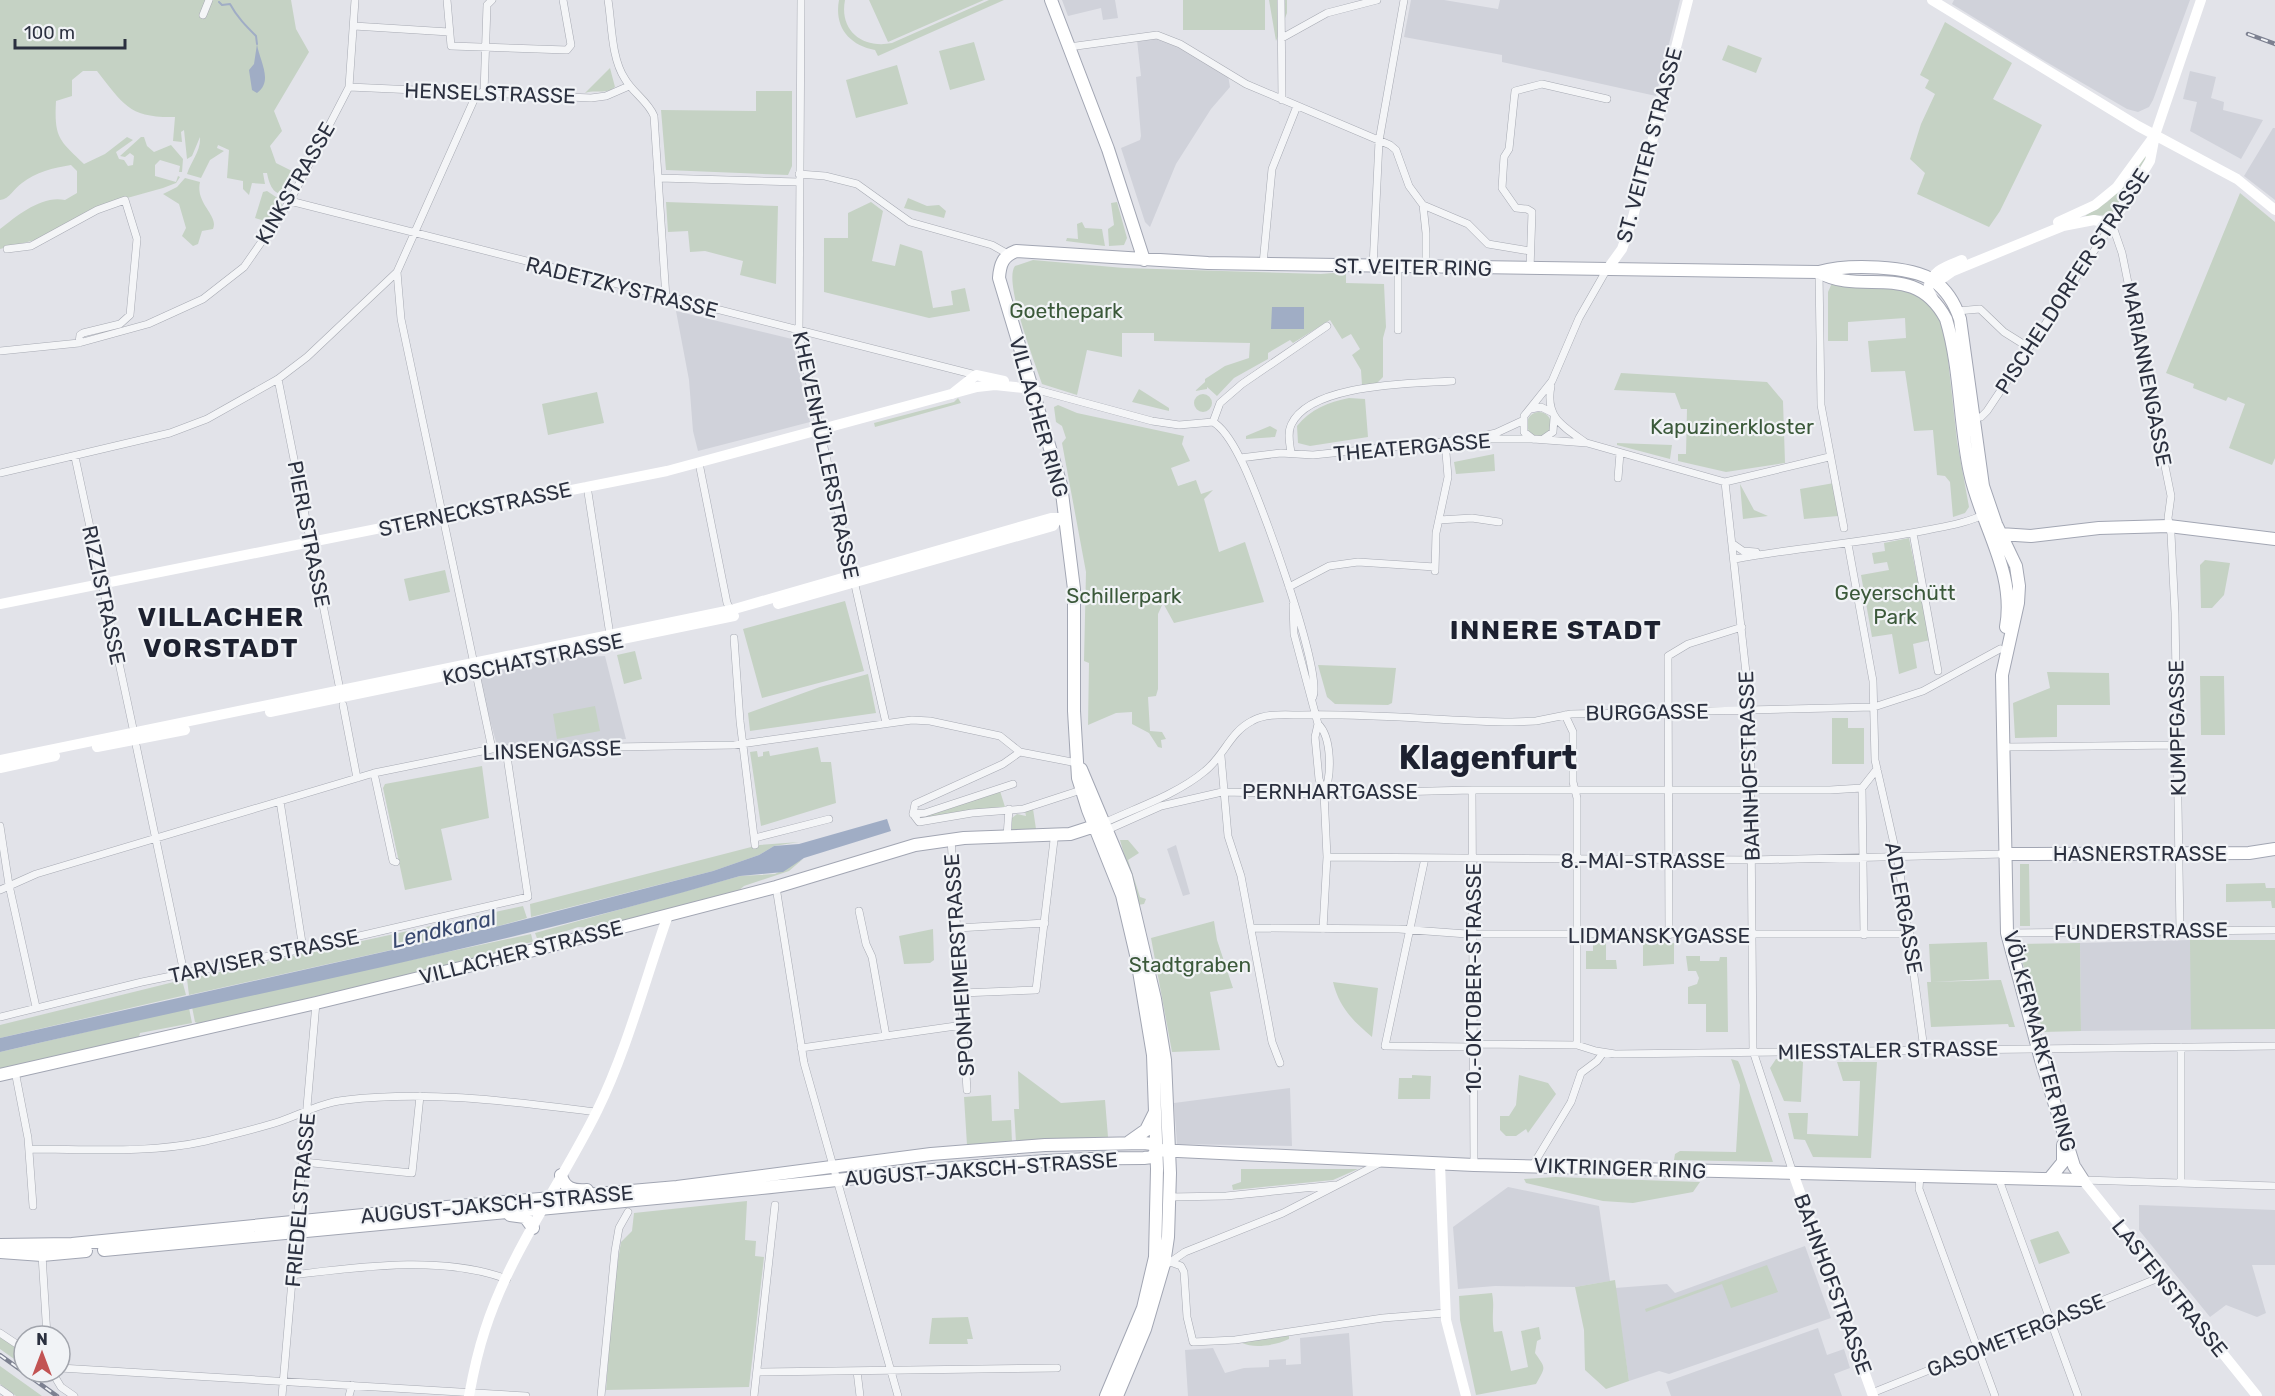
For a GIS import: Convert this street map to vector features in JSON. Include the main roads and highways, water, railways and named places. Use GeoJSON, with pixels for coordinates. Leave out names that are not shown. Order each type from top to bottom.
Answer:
{"type":"FeatureCollection","features":[{"type":"Feature","properties":{"kind":"main road"},"geometry":{"type":"LineString","coordinates":[[1051,0],[1115,170],[1144,260]]}},
{"type":"Feature","properties":{"kind":"main road","name":"ST. VEITER STRASSE"},"geometry":{"type":"LineString","coordinates":[[1609,267],[1622,249],[1633,217],[1688,0]]}},
{"type":"Feature","properties":{"kind":"main road"},"geometry":{"type":"LineString","coordinates":[[1932,0],[2156,135],[2236,178],[2275,210]]}},
{"type":"Feature","properties":{"kind":"main road","name":"PISCHELDORFER STRASSE"},"geometry":{"type":"LineString","coordinates":[[1930,286],[1953,271],[2063,226],[2094,220],[2112,224],[2150,160],[2156,135],[2201,0]]}},
{"type":"Feature","properties":{"kind":"main road","name":"PISCHELDORFER STRASSE"},"geometry":{"type":"LineString","coordinates":[[1930,286],[1940,268],[2095,205],[2127,176],[2142,150],[2156,135]]}},
{"type":"Feature","properties":{"kind":"main road","name":"ST. VEITER RING"},"geometry":{"type":"LineString","coordinates":[[1008,254],[1035,250],[1144,260],[1426,268],[1609,267],[1819,272],[1834,268],[1891,269],[1930,286]]}},
{"type":"Feature","properties":{"kind":"main road","name":"VILLACHER RING"},"geometry":{"type":"LineString","coordinates":[[1008,254],[1000,269],[1002,290],[1034,389],[1058,475],[1061,519],[1074,589],[1074,711],[1081,790],[1126,876],[1155,999],[1165,1060],[1163,1150]]}},
{"type":"Feature","properties":{"kind":"main road","name":"ST. VEITER RING"},"geometry":{"type":"LineString","coordinates":[[1819,272],[1830,278],[1930,286]]}},
{"type":"Feature","properties":{"kind":"main road"},"geometry":{"type":"LineString","coordinates":[[1930,286],[1947,294],[1957,310],[1963,330],[1987,513],[2003,571],[2008,608],[2004,646]]}},
{"type":"Feature","properties":{"kind":"main road"},"geometry":{"type":"LineString","coordinates":[[1930,286],[1951,333],[1970,475],[1987,513],[2001,534],[2019,579],[2019,593],[2004,646]]}},
{"type":"Feature","properties":{"kind":"main road","name":"RADETZKYSTRASSE"},"geometry":{"type":"LineString","coordinates":[[976,375],[1034,389]]}},
{"type":"Feature","properties":{"kind":"main road","name":"STERNECKSTRASSE"},"geometry":{"type":"LineString","coordinates":[[947,398],[976,375]]}},
{"type":"Feature","properties":{"kind":"main road","name":"STERNECKSTRASSE"},"geometry":{"type":"LineString","coordinates":[[0,604],[442,517],[699,463],[947,398],[977,387],[995,385],[1034,389]]}},
{"type":"Feature","properties":{"kind":"main road"},"geometry":{"type":"LineString","coordinates":[[1960,407],[1973,418]]}},
{"type":"Feature","properties":{"kind":"main road","name":"KOSCHATSTRASSE"},"geometry":{"type":"LineString","coordinates":[[0,760],[134,736],[670,627],[1053,526],[1061,519]]}},
{"type":"Feature","properties":{"kind":"main road"},"geometry":{"type":"LineString","coordinates":[[2001,534],[2031,536],[2169,526],[2275,539]]}},
{"type":"Feature","properties":{"kind":"main road"},"geometry":{"type":"LineString","coordinates":[[2003,571],[2010,554],[2031,536]]}},
{"type":"Feature","properties":{"kind":"main road","name":"KOSCHATSTRASSE"},"geometry":{"type":"LineString","coordinates":[[0,768],[340,690],[475,667],[610,635],[670,627],[729,606],[853,579]]}},
{"type":"Feature","properties":{"kind":"main road","name":"VÖLKERMARKTER RING"},"geometry":{"type":"LineString","coordinates":[[2004,646],[1995,677],[2004,747],[2007,933],[2037,1047],[2074,1166],[2083,1180]]}},
{"type":"Feature","properties":{"kind":"main road","name":"VILLACHER RING"},"geometry":{"type":"LineString","coordinates":[[1077,763],[1086,777],[1117,878],[1137,959],[1151,1032],[1155,1111],[1163,1150]]}},
{"type":"Feature","properties":{"kind":"main road","name":"VILLACHER STRASSE"},"geometry":{"type":"LineString","coordinates":[[0,1075],[316,1003],[668,915],[776,887],[915,845],[951,839],[1041,837],[1101,828]]}},
{"type":"Feature","properties":{"kind":"main road","name":"VILLACHER STRASSE"},"geometry":{"type":"LineString","coordinates":[[1041,837],[1073,840],[1101,828]]}},
{"type":"Feature","properties":{"kind":"main road","name":"HASNERSTRASSE"},"geometry":{"type":"LineString","coordinates":[[2004,854],[2272,852]]}},
{"type":"Feature","properties":{"kind":"main road"},"geometry":{"type":"LineString","coordinates":[[470,1395],[485,1329],[507,1279],[545,1204],[597,1112],[668,915]]}},
{"type":"Feature","properties":{"kind":"main road"},"geometry":{"type":"LineString","coordinates":[[1128,1143],[1146,1130],[1155,1111]]}},
{"type":"Feature","properties":{"kind":"main road"},"geometry":{"type":"LineString","coordinates":[[2050,1178],[2064,1159],[2062,1125]]}},
{"type":"Feature","properties":{"kind":"main road","name":"AUGUST-JAKSCH-STRASSE"},"geometry":{"type":"LineString","coordinates":[[0,1252],[42,1255],[545,1204],[834,1173],[1018,1147],[1128,1143],[1152,1144],[1163,1150]]}},
{"type":"Feature","properties":{"kind":"main road"},"geometry":{"type":"LineString","coordinates":[[1117,1396],[1142,1337],[1164,1263],[1170,1197],[1163,1150]]}},
{"type":"Feature","properties":{"kind":"main road"},"geometry":{"type":"LineString","coordinates":[[1106,1396],[1164,1263],[1157,1229],[1163,1150]]}},
{"type":"Feature","properties":{"kind":"main road","name":"AUGUST-JAKSCH-STRASSE"},"geometry":{"type":"LineString","coordinates":[[0,1245],[72,1244],[501,1212],[605,1194],[834,1173],[1013,1162],[1144,1158],[1163,1150]]}},
{"type":"Feature","properties":{"kind":"main road","name":"VIKTRINGER RING"},"geometry":{"type":"LineString","coordinates":[[1163,1150],[1440,1164],[2083,1180]]}},
{"type":"Feature","properties":{"kind":"main road"},"geometry":{"type":"LineString","coordinates":[[1440,1164],[1445,1313],[1466,1396]]}},
{"type":"Feature","properties":{"kind":"main road","name":"BAHNHOFSTRASSE"},"geometry":{"type":"LineString","coordinates":[[1793,1173],[1872,1394]]}},
{"type":"Feature","properties":{"kind":"main road"},"geometry":{"type":"LineString","coordinates":[[561,1175],[566,1185],[572,1190],[593,1190],[605,1194]]}},
{"type":"Feature","properties":{"kind":"main road","name":"LASTENSTRASSE"},"geometry":{"type":"LineString","coordinates":[[2083,1180],[2257,1396]]}},
{"type":"Feature","properties":{"kind":"main road"},"geometry":{"type":"LineString","coordinates":[[501,1212],[525,1217],[533,1228]]}},
{"type":"Feature","properties":{"kind":"water"},"geometry":{"type":"Polygon","coordinates":[[[257,44],[265,76],[262,88],[257,93],[252,90],[249,70],[254,64],[257,44]]]}},
{"type":"Feature","properties":{"kind":"water"},"geometry":{"type":"Polygon","coordinates":[[[1272,307],[1304,307],[1304,329],[1271,329],[1272,307]]]}},
{"type":"Feature","properties":{"kind":"water"},"geometry":{"type":"Polygon","coordinates":[[[887,819],[891,831],[804,858],[783,872],[740,876],[557,926],[0,1052],[0,1038],[499,926],[713,871],[759,855],[774,846],[799,844],[887,819]]]}},
{"type":"Feature","properties":{"kind":"waterway"},"geometry":{"type":"LineString","coordinates":[[219,2],[222,5],[230,4],[256,36],[257,44]]}},
{"type":"Feature","properties":{"kind":"railway"},"geometry":{"type":"LineString","coordinates":[[2248,34],[2275,44]]}},
{"type":"Feature","properties":{"kind":"railway"},"geometry":{"type":"LineString","coordinates":[[0,1355],[57,1396]]}},
{"type":"Feature","properties":{"kind":"district","name":"INNERE STADT"},"geometry":{"type":"Point","coordinates":[1556,630]}},
{"type":"Feature","properties":{"kind":"district","name":"VILLACHER VORSTADT"},"geometry":{"type":"Point","coordinates":[221,632]}},
{"type":"Feature","properties":{"kind":"district","name":"Klagenfurt"},"geometry":{"type":"Point","coordinates":[1488,757]}},
{"type":"Feature","properties":{"kind":"park label","name":"Goethepark"},"geometry":{"type":"Point","coordinates":[1066,310]}},
{"type":"Feature","properties":{"kind":"park label","name":"Kapuzinerkloster"},"geometry":{"type":"Point","coordinates":[1732,426]}},
{"type":"Feature","properties":{"kind":"park label","name":"Schillerpark"},"geometry":{"type":"Point","coordinates":[1124,595]}},
{"type":"Feature","properties":{"kind":"park label","name":"Geyerschütt Park"},"geometry":{"type":"Point","coordinates":[1895,604]}},
{"type":"Feature","properties":{"kind":"park label","name":"Stadtgraben"},"geometry":{"type":"Point","coordinates":[1190,964]}},
{"type":"Feature","properties":{"kind":"water label","name":"Lendkanal"},"geometry":{"type":"Point","coordinates":[444,929]}}]}
